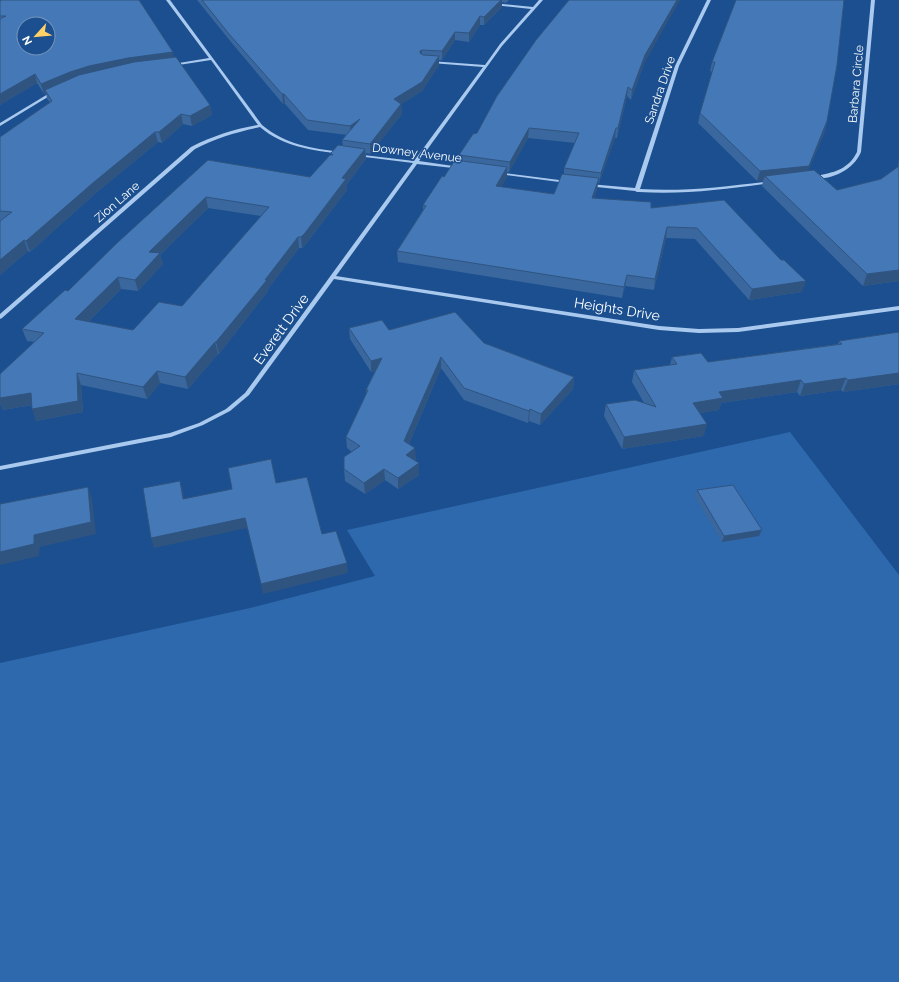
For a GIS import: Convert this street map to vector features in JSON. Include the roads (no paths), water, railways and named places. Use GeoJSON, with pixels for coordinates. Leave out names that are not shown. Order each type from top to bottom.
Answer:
{"type":"FeatureCollection","features":[{"type":"Feature","properties":{"kind":"street","name":"Downey Avenue"},"geometry":{"type":"LineString","coordinates":[[168,0],[269,134],[282,141],[298,146],[463,169]]}},
{"type":"Feature","properties":{"kind":"street","name":"Everett Drive"},"geometry":{"type":"LineString","coordinates":[[0,468],[172,435],[202,424],[228,410],[247,394],[256,384],[334,277],[501,45],[541,0]]}},
{"type":"Feature","properties":{"kind":"street","name":"Sandra Drive"},"geometry":{"type":"LineString","coordinates":[[637,191],[677,66],[709,0]]}},
{"type":"Feature","properties":{"kind":"street","name":"Barbara Circle"},"geometry":{"type":"LineString","coordinates":[[806,178],[838,172],[850,166],[858,158],[873,0]]}},
{"type":"Feature","properties":{"kind":"street"},"geometry":{"type":"LineString","coordinates":[[490,3],[534,8]]}},
{"type":"Feature","properties":{"kind":"street"},"geometry":{"type":"LineString","coordinates":[[167,66],[212,59]]}},
{"type":"Feature","properties":{"kind":"street"},"geometry":{"type":"LineString","coordinates":[[423,61],[486,66]]}},
{"type":"Feature","properties":{"kind":"street"},"geometry":{"type":"LineString","coordinates":[[0,125],[58,90]]}},
{"type":"Feature","properties":{"kind":"street","name":"Zion Lane"},"geometry":{"type":"LineString","coordinates":[[0,317],[193,148],[223,134],[262,126]]}},
{"type":"Feature","properties":{"kind":"street"},"geometry":{"type":"LineString","coordinates":[[494,173],[572,183]]}},
{"type":"Feature","properties":{"kind":"street"},"geometry":{"type":"LineString","coordinates":[[580,184],[637,191],[670,192],[776,182]]}},
{"type":"Feature","properties":{"kind":"street","name":"Heights Drive"},"geometry":{"type":"LineString","coordinates":[[334,277],[659,328],[699,331],[738,330],[899,308]]}}]}
